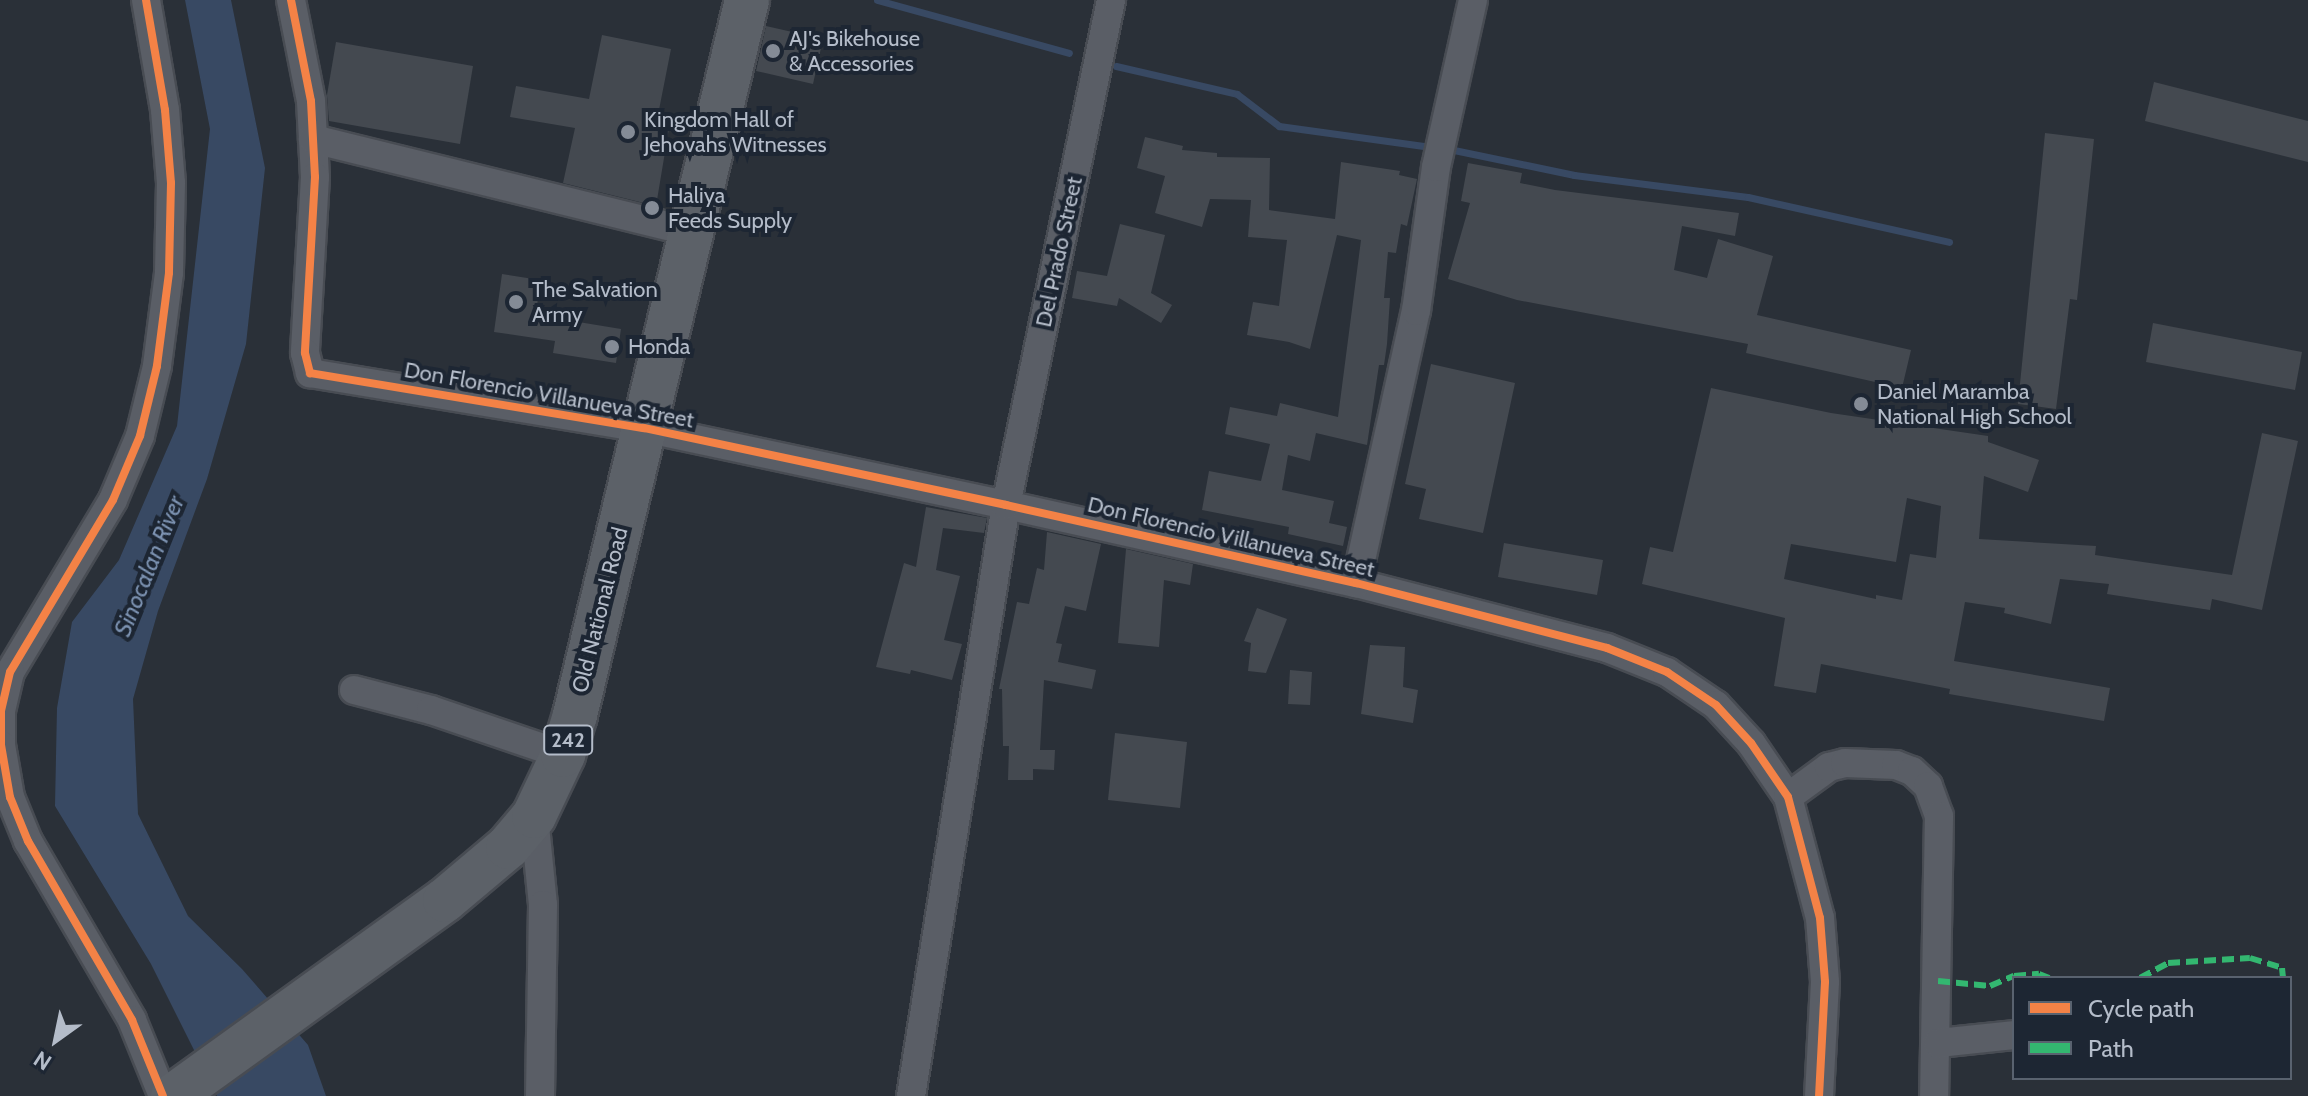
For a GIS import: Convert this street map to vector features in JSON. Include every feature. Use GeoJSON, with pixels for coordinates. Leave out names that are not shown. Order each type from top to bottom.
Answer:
{"type":"FeatureCollection","features":[{"type":"Feature","properties":{"kind":"main road","name":"Old National Road"},"geometry":{"type":"LineString","coordinates":[[171,1095],[445,900],[508,847],[534,816],[563,755],[747,0]]}},
{"type":"Feature","properties":{"kind":"street"},"geometry":{"type":"LineString","coordinates":[[146,0],[165,110],[171,183],[169,273],[157,366],[140,436],[113,500],[10,672],[1,711],[1,745],[10,797],[28,841],[132,1020],[171,1095]]}},
{"type":"Feature","properties":{"kind":"street"},"geometry":{"type":"LineString","coordinates":[[291,0],[311,101],[313,139],[692,232]]}},
{"type":"Feature","properties":{"kind":"street","name":"Del Prado Street"},"geometry":{"type":"LineString","coordinates":[[911,1096],[1006,505],[1111,0]]}},
{"type":"Feature","properties":{"kind":"street"},"geometry":{"type":"LineString","coordinates":[[1356,583],[1416,311],[1436,167],[1473,0]]}},
{"type":"Feature","properties":{"kind":"street","name":"Don Florencio Villanueva Street"},"geometry":{"type":"LineString","coordinates":[[313,139],[314,232],[305,353],[310,373],[644,428],[1006,505],[1356,583],[1607,648],[1667,672],[1716,705],[1751,743],[1788,797],[1820,918],[1825,982],[1819,1096]]}},
{"type":"Feature","properties":{"kind":"street"},"geometry":{"type":"LineString","coordinates":[[354,690],[431,710],[563,755]]}},
{"type":"Feature","properties":{"kind":"street"},"geometry":{"type":"LineString","coordinates":[[1788,797],[1829,767],[1845,763],[1896,765],[1912,771],[1928,786],[1939,816],[1938,1043],[1934,1096]]}},
{"type":"Feature","properties":{"kind":"street"},"geometry":{"type":"LineString","coordinates":[[534,816],[543,905],[540,1096]]}},
{"type":"Feature","properties":{"kind":"street"},"geometry":{"type":"LineString","coordinates":[[1938,1043],[2012,1035]]}},
{"type":"Feature","properties":{"kind":"water","name":"Sinocalan River"},"geometry":{"type":"Polygon","coordinates":[[[185,0],[231,0],[265,168],[246,344],[207,479],[158,611],[133,699],[138,814],[188,916],[242,969],[308,1045],[326,1096],[217,1096],[151,964],[55,806],[57,708],[72,622],[119,560],[177,426],[210,129],[185,0]]]}},
{"type":"Feature","properties":{"kind":"building"},"geometry":{"type":"Polygon","coordinates":[[[766,26],[823,39],[813,84],[756,71],[766,26]]]}},
{"type":"Feature","properties":{"kind":"building"},"geometry":{"type":"Polygon","coordinates":[[[602,35],[671,49],[657,120],[670,122],[656,206],[563,183],[575,128],[510,117],[516,86],[589,99],[602,35]]]}},
{"type":"Feature","properties":{"kind":"building"},"geometry":{"type":"Polygon","coordinates":[[[336,42],[473,66],[460,144],[329,121],[327,95],[336,42]]]}},
{"type":"Feature","properties":{"kind":"building"},"geometry":{"type":"Polygon","coordinates":[[[2154,82],[2308,121],[2308,162],[2145,121],[2154,82]]]}},
{"type":"Feature","properties":{"kind":"building"},"geometry":{"type":"Polygon","coordinates":[[[2045,133],[2094,139],[2077,300],[2070,299],[2056,409],[2018,404],[2045,133]]]}},
{"type":"Feature","properties":{"kind":"building"},"geometry":{"type":"Polygon","coordinates":[[[1145,137],[1183,146],[1182,150],[1217,153],[1217,157],[1270,158],[1269,210],[1335,219],[1341,162],[1400,171],[1399,175],[1417,179],[1407,226],[1401,224],[1396,253],[1388,252],[1384,298],[1390,298],[1387,344],[1384,365],[1379,365],[1367,445],[1316,433],[1310,461],[1288,455],[1282,490],[1334,501],[1329,523],[1347,527],[1343,546],[1288,534],[1289,527],[1202,510],[1209,471],[1261,481],[1270,444],[1225,434],[1230,407],[1277,416],[1280,403],[1338,417],[1361,240],[1337,235],[1310,349],[1247,335],[1253,302],[1279,306],[1287,240],[1248,237],[1251,200],[1210,199],[1202,227],[1155,213],[1165,176],[1137,168],[1145,137]]]}},
{"type":"Feature","properties":{"kind":"building"},"geometry":{"type":"Polygon","coordinates":[[[1468,163],[1522,173],[1520,183],[1555,190],[1739,213],[1735,236],[1682,226],[1674,270],[1707,278],[1718,239],[1773,256],[1757,315],[1911,350],[1902,388],[1746,353],[1748,344],[1517,300],[1448,279],[1470,203],[1461,201],[1468,163]]]}},
{"type":"Feature","properties":{"kind":"building"},"geometry":{"type":"Polygon","coordinates":[[[1120,224],[1165,235],[1151,293],[1172,305],[1161,323],[1119,298],[1117,306],[1072,298],[1077,271],[1107,276],[1120,224]]]}},
{"type":"Feature","properties":{"kind":"building"},"geometry":{"type":"Polygon","coordinates":[[[502,274],[540,280],[536,315],[621,329],[616,363],[553,353],[555,341],[494,332],[502,274]]]}},
{"type":"Feature","properties":{"kind":"building"},"geometry":{"type":"Polygon","coordinates":[[[2153,323],[2302,352],[2295,390],[2146,362],[2153,323]]]}},
{"type":"Feature","properties":{"kind":"building"},"geometry":{"type":"Polygon","coordinates":[[[1431,364],[1515,383],[1483,533],[1419,519],[1426,489],[1405,484],[1431,364]]]}},
{"type":"Feature","properties":{"kind":"building"},"geometry":{"type":"Polygon","coordinates":[[[1711,388],[1831,413],[1988,436],[1988,442],[2039,460],[2028,492],[1984,476],[1979,539],[2096,546],[2095,555],[2232,575],[2262,433],[2298,441],[2262,610],[2212,599],[2210,610],[2107,594],[2109,584],[2060,579],[2051,624],[2004,613],[2005,608],[1965,602],[1954,661],[2110,688],[2104,721],[1949,694],[1950,689],[1821,664],[1816,693],[1774,686],[1785,618],[1642,584],[1650,547],[1673,552],[1711,388]],[[1907,498],[1896,562],[1791,544],[1784,579],[1876,599],[1876,595],[1902,600],[1910,554],[1936,558],[1941,506],[1907,498]]]}},
{"type":"Feature","properties":{"kind":"building"},"geometry":{"type":"Polygon","coordinates":[[[926,507],[987,518],[984,533],[943,528],[936,570],[960,576],[944,640],[962,644],[952,680],[911,670],[910,674],[876,667],[904,563],[916,567],[926,507]]]}},
{"type":"Feature","properties":{"kind":"building"},"geometry":{"type":"Polygon","coordinates":[[[1047,532],[1101,544],[1086,611],[1065,606],[1056,643],[1062,644],[1058,662],[1096,670],[1092,689],[1044,680],[1040,750],[1055,750],[1054,770],[1033,769],[1033,780],[1008,780],[1009,746],[1003,746],[1002,689],[999,689],[1017,602],[1029,604],[1037,568],[1044,570],[1047,532]]]}},
{"type":"Feature","properties":{"kind":"building"},"geometry":{"type":"Polygon","coordinates":[[[1504,543],[1603,560],[1597,595],[1498,577],[1504,543]]]}},
{"type":"Feature","properties":{"kind":"building"},"geometry":{"type":"Polygon","coordinates":[[[1126,549],[1193,564],[1190,585],[1164,580],[1159,647],[1118,643],[1126,549]]]}},
{"type":"Feature","properties":{"kind":"building"},"geometry":{"type":"Polygon","coordinates":[[[1257,608],[1287,619],[1266,673],[1248,671],[1251,643],[1244,641],[1257,608]]]}},
{"type":"Feature","properties":{"kind":"building"},"geometry":{"type":"Polygon","coordinates":[[[1370,645],[1405,647],[1403,687],[1418,690],[1413,723],[1361,714],[1370,645]]]}},
{"type":"Feature","properties":{"kind":"building"},"geometry":{"type":"Polygon","coordinates":[[[1290,670],[1312,672],[1310,705],[1288,704],[1290,670]]]}},
{"type":"Feature","properties":{"kind":"building"},"geometry":{"type":"Polygon","coordinates":[[[1115,733],[1187,742],[1180,808],[1108,800],[1115,733]]]}},
{"type":"Feature","properties":{"kind":"waterway"},"geometry":{"type":"LineString","coordinates":[[877,0],[1069,53]]}},
{"type":"Feature","properties":{"kind":"waterway"},"geometry":{"type":"LineString","coordinates":[[1116,66],[1237,94],[1279,126],[1424,146]]}},
{"type":"Feature","properties":{"kind":"waterway"},"geometry":{"type":"LineString","coordinates":[[1449,149],[1574,175],[1748,197],[1949,242]]}},
{"type":"Feature","properties":{"kind":"marked path"},"geometry":{"type":"LineString","coordinates":[[2144,976],[2168,963],[2250,958],[2282,968],[2283,976]]}},
{"type":"Feature","properties":{"kind":"marked path"},"geometry":{"type":"LineString","coordinates":[[2014,976],[2044,976]]}},
{"type":"Feature","properties":{"kind":"marked path"},"geometry":{"type":"LineString","coordinates":[[1938,981],[1990,986],[2012,977]]}},
{"type":"Feature","properties":{"kind":"cycle path"},"geometry":{"type":"LineString","coordinates":[[146,0],[165,110],[171,183],[169,273],[157,366],[140,436],[113,500],[10,672],[1,711],[1,745],[10,797],[28,841],[132,1020],[163,1096]]}},
{"type":"Feature","properties":{"kind":"cycle path"},"geometry":{"type":"LineString","coordinates":[[291,0],[311,101],[315,177],[305,353],[310,373],[644,428],[1006,505],[1356,583],[1607,648],[1667,672],[1716,705],[1751,743],[1788,797],[1820,918],[1825,982],[1819,1096]]}},
{"type":"Feature","properties":{"kind":"place","name":"AJ's Bikehouse & Accessories"},"geometry":{"type":"Point","coordinates":[773,51]}},
{"type":"Feature","properties":{"kind":"place","name":"Kingdom Hall of Jehovahs Witnesses"},"geometry":{"type":"Point","coordinates":[628,132]}},
{"type":"Feature","properties":{"kind":"place","name":"Haliya Feeds Supply"},"geometry":{"type":"Point","coordinates":[652,208]}},
{"type":"Feature","properties":{"kind":"place","name":"The Salvation Army"},"geometry":{"type":"Point","coordinates":[516,302]}},
{"type":"Feature","properties":{"kind":"place","name":"Honda"},"geometry":{"type":"Point","coordinates":[612,347]}},
{"type":"Feature","properties":{"kind":"place","name":"Daniel Maramba National High School"},"geometry":{"type":"Point","coordinates":[1861,404]}}]}
